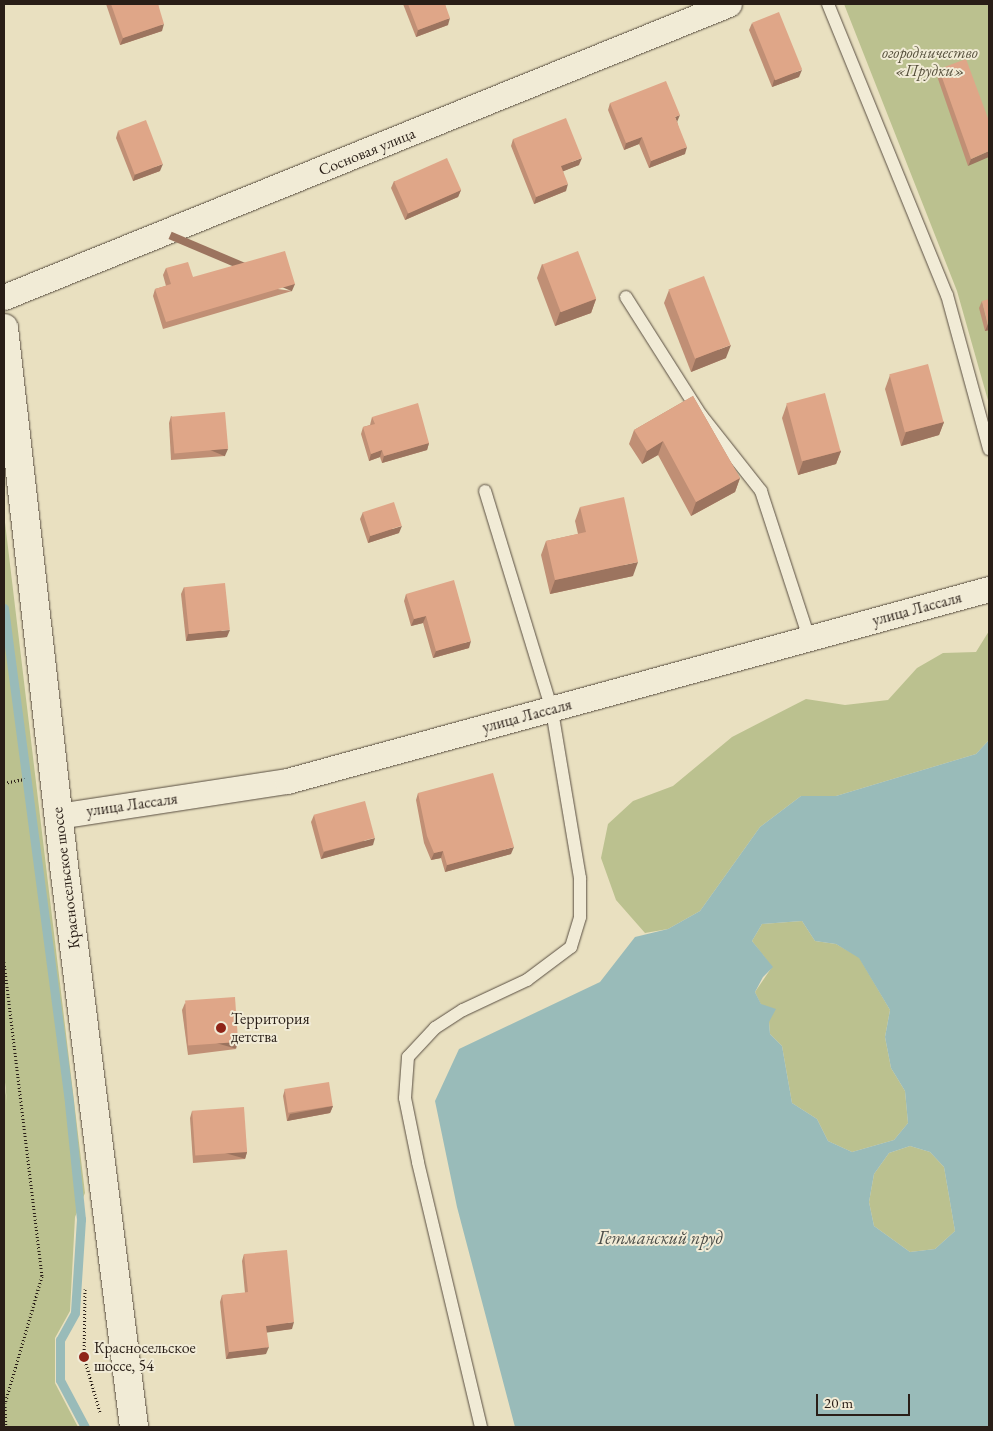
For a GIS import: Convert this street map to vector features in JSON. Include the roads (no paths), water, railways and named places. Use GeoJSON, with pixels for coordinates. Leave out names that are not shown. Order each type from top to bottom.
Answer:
{"type":"FeatureCollection","features":[{"type":"Feature","properties":{"kind":"main road","name":"Красносельское шоссе"},"geometry":{"type":"LineString","coordinates":[[4,328],[58,816],[134,1427]]}},
{"type":"Feature","properties":{"kind":"street","name":"Сосновая улица"},"geometry":{"type":"LineString","coordinates":[[4,297],[729,4]]}},
{"type":"Feature","properties":{"kind":"street","name":"улица Лассаля"},"geometry":{"type":"LineString","coordinates":[[58,816],[287,781],[989,589]]}},
{"type":"Feature","properties":{"kind":"lane"},"geometry":{"type":"LineString","coordinates":[[828,4],[947,294],[989,449]]}},
{"type":"Feature","properties":{"kind":"lane"},"geometry":{"type":"LineString","coordinates":[[626,297],[701,415],[761,492],[809,638]]}},
{"type":"Feature","properties":{"kind":"lane"},"geometry":{"type":"LineString","coordinates":[[481,1427],[418,1162],[406,1098],[408,1057],[435,1028],[463,1010],[527,980],[571,947],[580,917],[580,878],[552,710],[485,492]]}},
{"type":"Feature","properties":{"kind":"water","name":"Гетманский пруд"},"geometry":{"type":"Polygon","coordinates":[[[989,740],[989,1427],[515,1427],[457,1207],[435,1101],[459,1049],[600,982],[635,937],[668,929],[700,911],[760,827],[801,796],[836,796],[976,754],[989,740]],[[802,921],[762,924],[752,941],[773,967],[763,977],[755,992],[761,1004],[776,1009],[769,1022],[770,1034],[782,1046],[792,1103],[817,1119],[828,1141],[852,1152],[894,1140],[908,1123],[905,1091],[891,1068],[885,1037],[890,1010],[859,958],[836,944],[815,941],[802,921]],[[910,1146],[889,1153],[874,1174],[869,1202],[874,1226],[910,1252],[935,1249],[955,1231],[944,1167],[930,1152],[910,1146]]]}},
{"type":"Feature","properties":{"kind":"waterway"},"geometry":{"type":"LineString","coordinates":[[4,608],[69,1103],[81,1219],[75,1313],[60,1340],[60,1380],[85,1427]]}},
{"type":"Feature","properties":{"kind":"place","name":"Территория детства"},"geometry":{"type":"Point","coordinates":[221,1028]}},
{"type":"Feature","properties":{"kind":"place","name":"Красносельское шоссе, 54"},"geometry":{"type":"Point","coordinates":[84,1357]}},
{"type":"Feature","properties":{"kind":"park label","name":"огородничество «Прудки»"},"geometry":{"type":"Point","coordinates":[930,62]}}]}
